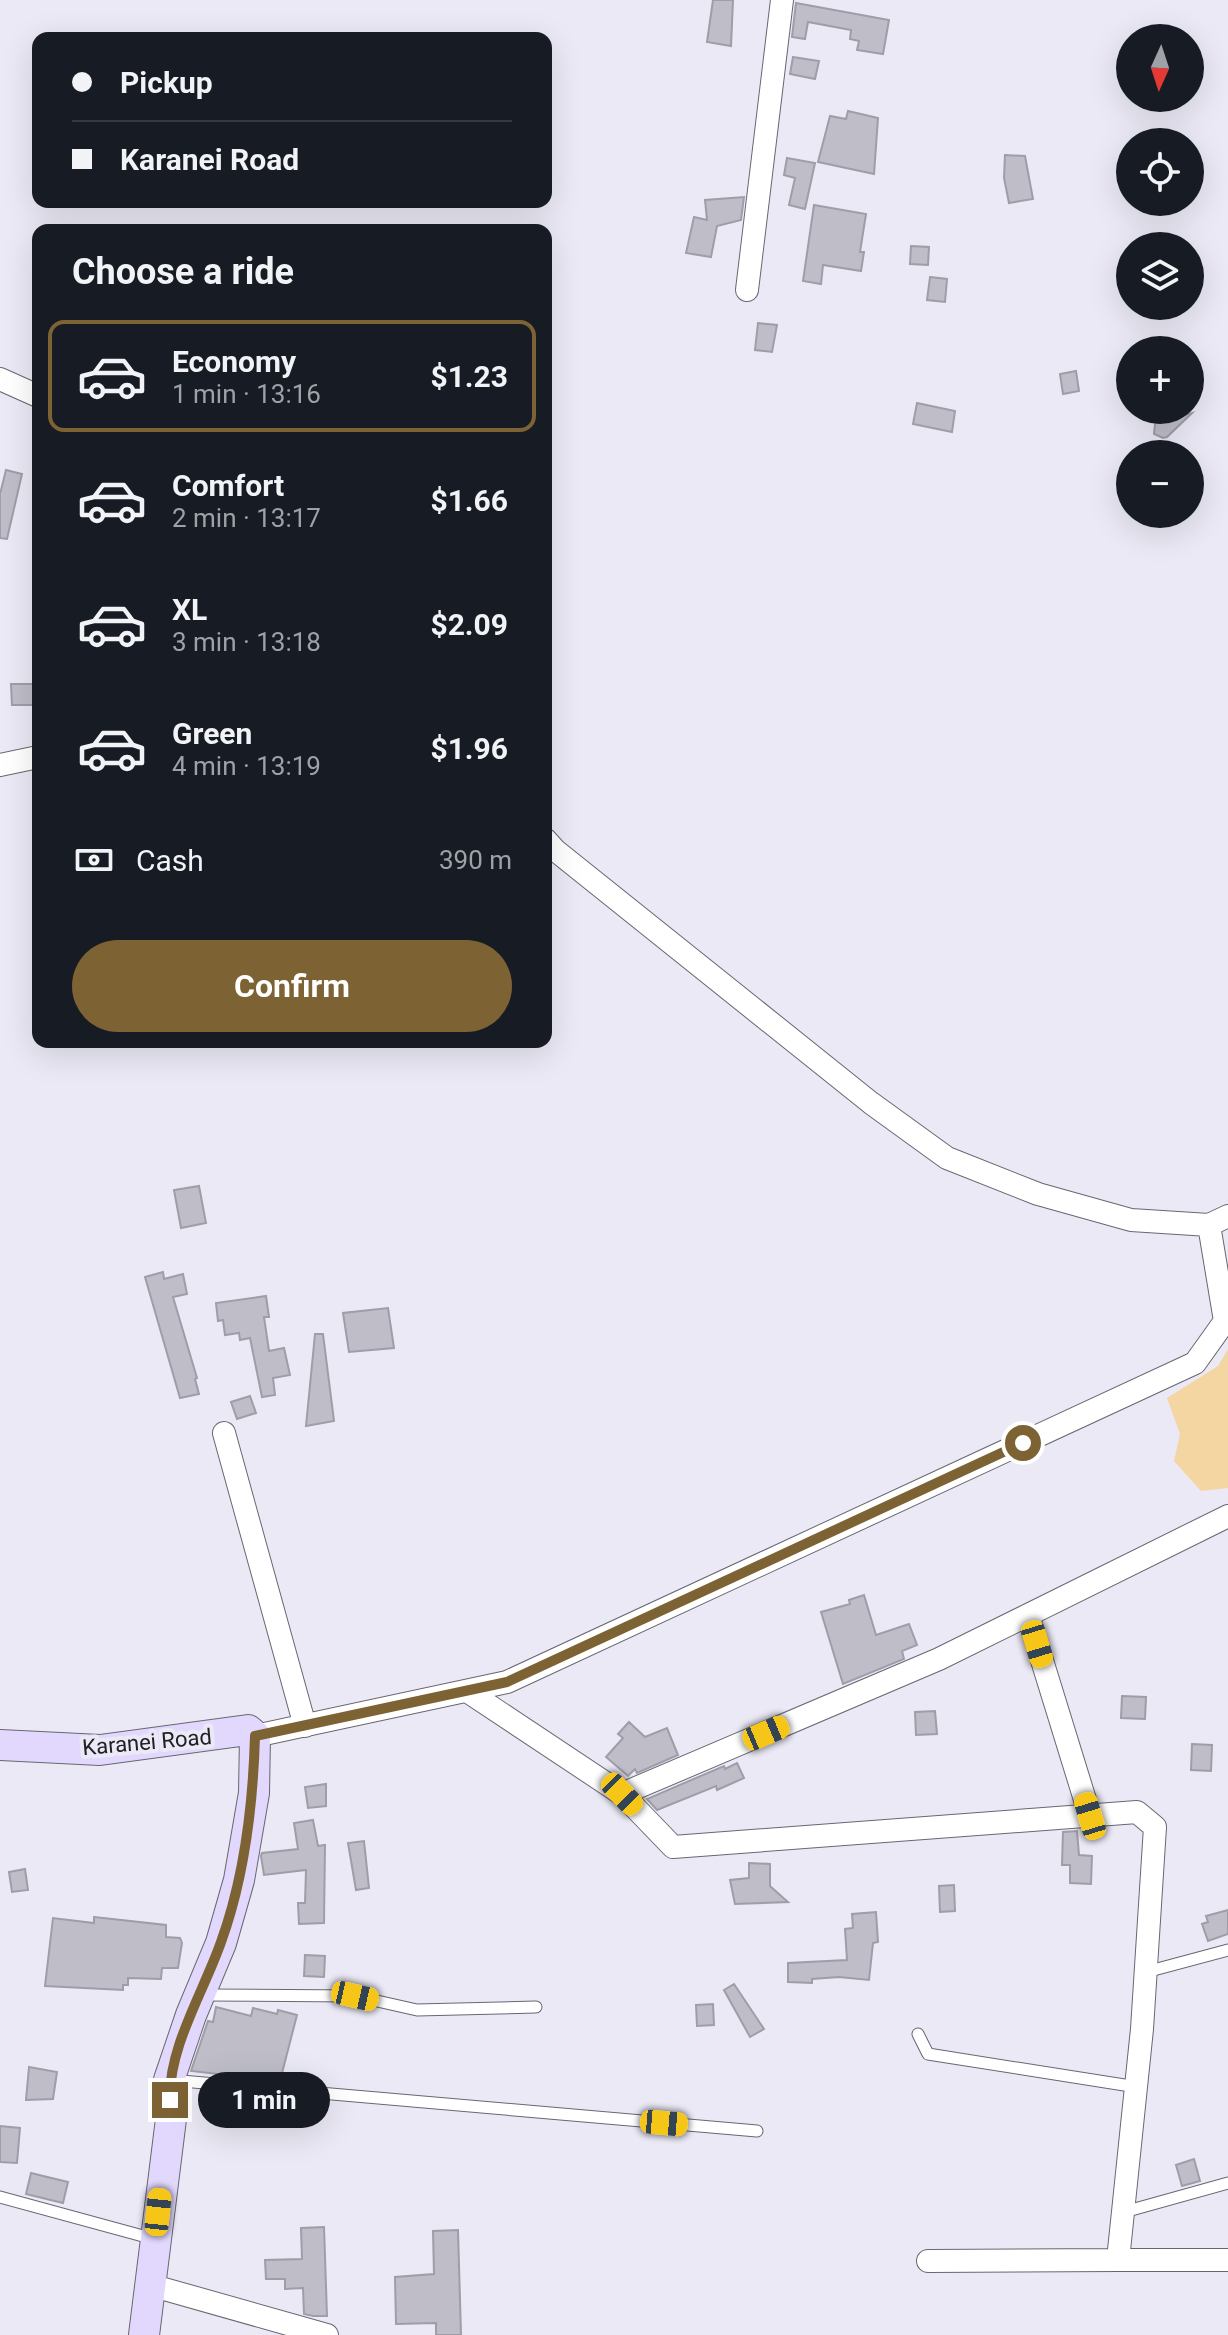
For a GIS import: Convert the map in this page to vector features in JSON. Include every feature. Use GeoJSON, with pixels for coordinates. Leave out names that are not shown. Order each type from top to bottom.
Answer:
{"type":"FeatureCollection","features":[{"type":"Feature","properties":{"kind":"street"},"geometry":{"type":"LineString","coordinates":[[747,290],[782,0]]}},
{"type":"Feature","properties":{"kind":"street"},"geometry":{"type":"LineString","coordinates":[[0,379],[32,393]]}},
{"type":"Feature","properties":{"kind":"street"},"geometry":{"type":"LineString","coordinates":[[0,765],[32,758]]}},
{"type":"Feature","properties":{"kind":"street"},"geometry":{"type":"LineString","coordinates":[[144,2335],[171,2119],[169,2080],[221,1943],[239,1880],[254,1793],[255,1736],[507,1682],[1195,1363],[1225,1321],[1219,1220],[1131,1220],[1038,1194],[947,1158],[859,1094],[552,847]]}},
{"type":"Feature","properties":{"kind":"street"},"geometry":{"type":"LineString","coordinates":[[224,1433],[305,1726]]}},
{"type":"Feature","properties":{"kind":"street"},"geometry":{"type":"LineString","coordinates":[[622,1794],[939,1659],[1228,1516]]}},
{"type":"Feature","properties":{"kind":"street"},"geometry":{"type":"LineString","coordinates":[[1028,1615],[1090,1816]]}},
{"type":"Feature","properties":{"kind":"street"},"geometry":{"type":"LineString","coordinates":[[467,1691],[622,1794],[673,1847],[1137,1812],[1155,1827],[1137,2087],[1118,2260]]}},
{"type":"Feature","properties":{"kind":"street","name":"Karanei Road"},"geometry":{"type":"LineString","coordinates":[[0,1745],[100,1750],[248,1730],[255,1736]]}},
{"type":"Feature","properties":{"kind":"street"},"geometry":{"type":"LineString","coordinates":[[928,2261],[1228,2260]]}},
{"type":"Feature","properties":{"kind":"street"},"geometry":{"type":"LineString","coordinates":[[150,2285],[327,2335]]}},
{"type":"Feature","properties":{"kind":"lane"},"geometry":{"type":"LineString","coordinates":[[1146,1972],[1228,1950]]}},
{"type":"Feature","properties":{"kind":"lane"},"geometry":{"type":"LineString","coordinates":[[199,1995],[355,1996],[417,2010],[536,2007]]}},
{"type":"Feature","properties":{"kind":"lane"},"geometry":{"type":"LineString","coordinates":[[918,2034],[928,2054],[1137,2087]]}},
{"type":"Feature","properties":{"kind":"lane"},"geometry":{"type":"LineString","coordinates":[[169,2080],[757,2131]]}},
{"type":"Feature","properties":{"kind":"lane"},"geometry":{"type":"LineString","coordinates":[[1124,2212],[1228,2183]]}},
{"type":"Feature","properties":{"kind":"lane"},"geometry":{"type":"LineString","coordinates":[[0,2197],[155,2239]]}},
{"type":"Feature","properties":{"kind":"shaded area"},"geometry":{"type":"Polygon","coordinates":[[[1228,1349],[1228,1488],[1201,1491],[1174,1461],[1180,1434],[1167,1398],[1218,1366],[1228,1349]]]}},
{"type":"Feature","properties":{"kind":"building"},"geometry":{"type":"Polygon","coordinates":[[[713,0],[733,0],[731,46],[707,42],[713,0]]]}},
{"type":"Feature","properties":{"kind":"building"},"geometry":{"type":"Polygon","coordinates":[[[796,3],[889,20],[883,54],[857,50],[859,41],[850,39],[851,30],[808,22],[805,39],[792,37],[796,3]]]}},
{"type":"Feature","properties":{"kind":"building"},"geometry":{"type":"Polygon","coordinates":[[[793,57],[819,61],[815,79],[790,74],[793,57]]]}},
{"type":"Feature","properties":{"kind":"building"},"geometry":{"type":"Polygon","coordinates":[[[848,111],[878,118],[874,174],[818,162],[830,116],[846,119],[848,111]]]}},
{"type":"Feature","properties":{"kind":"building"},"geometry":{"type":"Polygon","coordinates":[[[1005,155],[1025,156],[1033,199],[1009,203],[1004,178],[1005,155]]]}},
{"type":"Feature","properties":{"kind":"building"},"geometry":{"type":"Polygon","coordinates":[[[787,158],[815,163],[805,209],[789,205],[795,178],[784,175],[787,158]]]}},
{"type":"Feature","properties":{"kind":"building"},"geometry":{"type":"Polygon","coordinates":[[[744,197],[741,220],[717,226],[711,257],[686,253],[694,217],[707,220],[705,200],[744,197]]]}},
{"type":"Feature","properties":{"kind":"building"},"geometry":{"type":"Polygon","coordinates":[[[814,205],[866,214],[860,252],[864,252],[861,271],[823,265],[821,284],[803,281],[814,205]]]}},
{"type":"Feature","properties":{"kind":"building"},"geometry":{"type":"Polygon","coordinates":[[[911,246],[929,247],[928,265],[910,264],[911,246]]]}},
{"type":"Feature","properties":{"kind":"building"},"geometry":{"type":"Polygon","coordinates":[[[930,277],[947,279],[945,302],[927,300],[930,277]]]}},
{"type":"Feature","properties":{"kind":"building"},"geometry":{"type":"Polygon","coordinates":[[[758,323],[777,325],[772,352],[755,350],[758,323]]]}},
{"type":"Feature","properties":{"kind":"building"},"geometry":{"type":"Polygon","coordinates":[[[1076,371],[1079,391],[1063,394],[1060,374],[1076,371]]]}},
{"type":"Feature","properties":{"kind":"building"},"geometry":{"type":"Polygon","coordinates":[[[917,403],[955,411],[952,432],[913,424],[917,403]]]}},
{"type":"Feature","properties":{"kind":"building"},"geometry":{"type":"Polygon","coordinates":[[[1155,424],[1181,424],[1167,437],[1154,434],[1155,424]]]}},
{"type":"Feature","properties":{"kind":"building"},"geometry":{"type":"Polygon","coordinates":[[[6,470],[22,474],[7,539],[0,538],[0,494],[6,470]]]}},
{"type":"Feature","properties":{"kind":"building"},"geometry":{"type":"Polygon","coordinates":[[[11,684],[32,684],[32,705],[12,705],[11,684]]]}},
{"type":"Feature","properties":{"kind":"building"},"geometry":{"type":"Polygon","coordinates":[[[199,1186],[206,1223],[181,1228],[174,1190],[199,1186]]]}},
{"type":"Feature","properties":{"kind":"building"},"geometry":{"type":"Polygon","coordinates":[[[163,1272],[164,1279],[183,1274],[187,1294],[173,1297],[199,1394],[180,1398],[145,1277],[163,1272]]]}},
{"type":"Feature","properties":{"kind":"building"},"geometry":{"type":"Polygon","coordinates":[[[266,1296],[269,1317],[264,1317],[269,1351],[284,1348],[290,1375],[273,1378],[275,1395],[262,1397],[250,1338],[240,1340],[239,1333],[225,1335],[223,1320],[218,1321],[216,1303],[266,1296]]]}},
{"type":"Feature","properties":{"kind":"building"},"geometry":{"type":"Polygon","coordinates":[[[388,1308],[394,1348],[349,1352],[343,1313],[388,1308]]]}},
{"type":"Feature","properties":{"kind":"building"},"geometry":{"type":"Polygon","coordinates":[[[315,1334],[323,1334],[334,1421],[306,1426],[315,1334]]]}},
{"type":"Feature","properties":{"kind":"building"},"geometry":{"type":"Polygon","coordinates":[[[250,1396],[256,1413],[237,1419],[231,1402],[250,1396]]]}},
{"type":"Feature","properties":{"kind":"building"},"geometry":{"type":"Polygon","coordinates":[[[864,1595],[876,1635],[909,1624],[917,1645],[902,1651],[904,1659],[843,1684],[821,1612],[850,1604],[849,1600],[864,1595]]]}},
{"type":"Feature","properties":{"kind":"building"},"geometry":{"type":"Polygon","coordinates":[[[1122,1696],[1146,1697],[1145,1719],[1121,1718],[1122,1696]]]}},
{"type":"Feature","properties":{"kind":"building"},"geometry":{"type":"Polygon","coordinates":[[[935,1711],[937,1734],[916,1735],[915,1712],[935,1711]]]}},
{"type":"Feature","properties":{"kind":"building"},"geometry":{"type":"Polygon","coordinates":[[[629,1722],[645,1737],[667,1728],[678,1755],[637,1773],[635,1769],[628,1776],[606,1757],[623,1738],[618,1734],[629,1722]]]}},
{"type":"Feature","properties":{"kind":"building"},"geometry":{"type":"Polygon","coordinates":[[[1192,1744],[1212,1745],[1211,1771],[1191,1770],[1192,1744]]]}},
{"type":"Feature","properties":{"kind":"building"},"geometry":{"type":"Polygon","coordinates":[[[737,1763],[744,1778],[717,1790],[716,1786],[657,1810],[647,1799],[724,1766],[725,1769],[737,1763]]]}},
{"type":"Feature","properties":{"kind":"building"},"geometry":{"type":"Polygon","coordinates":[[[326,1784],[326,1806],[308,1808],[305,1787],[326,1784]]]}},
{"type":"Feature","properties":{"kind":"building"},"geometry":{"type":"Polygon","coordinates":[[[313,1820],[318,1846],[325,1845],[324,1923],[299,1924],[298,1903],[305,1903],[306,1870],[264,1875],[261,1856],[262,1853],[298,1849],[294,1823],[313,1820]]]}},
{"type":"Feature","properties":{"kind":"building"},"geometry":{"type":"Polygon","coordinates":[[[1077,1831],[1079,1855],[1092,1856],[1091,1884],[1070,1883],[1070,1865],[1062,1865],[1063,1832],[1077,1831]]]}},
{"type":"Feature","properties":{"kind":"building"},"geometry":{"type":"Polygon","coordinates":[[[364,1841],[369,1888],[356,1890],[348,1843],[364,1841]]]}},
{"type":"Feature","properties":{"kind":"building"},"geometry":{"type":"Polygon","coordinates":[[[749,1863],[770,1864],[770,1886],[788,1902],[735,1904],[730,1880],[749,1878],[749,1863]]]}},
{"type":"Feature","properties":{"kind":"building"},"geometry":{"type":"Polygon","coordinates":[[[25,1869],[28,1890],[12,1892],[9,1872],[25,1869]]]}},
{"type":"Feature","properties":{"kind":"building"},"geometry":{"type":"Polygon","coordinates":[[[954,1885],[955,1911],[940,1912],[939,1886],[954,1885]]]}},
{"type":"Feature","properties":{"kind":"building"},"geometry":{"type":"Polygon","coordinates":[[[1228,1910],[1228,1934],[1208,1941],[1202,1924],[1208,1922],[1206,1916],[1228,1910]]]}},
{"type":"Feature","properties":{"kind":"building"},"geometry":{"type":"Polygon","coordinates":[[[876,1912],[878,1942],[873,1943],[869,1980],[839,1977],[812,1979],[812,1983],[788,1982],[788,1963],[847,1960],[845,1929],[853,1928],[852,1914],[876,1912]]]}},
{"type":"Feature","properties":{"kind":"building"},"geometry":{"type":"Polygon","coordinates":[[[94,1917],[166,1925],[166,1937],[180,1938],[182,1943],[178,1968],[162,1968],[161,1979],[128,1978],[128,1985],[123,1985],[123,1990],[45,1986],[53,1918],[94,1923],[94,1917]]]}},
{"type":"Feature","properties":{"kind":"building"},"geometry":{"type":"Polygon","coordinates":[[[305,1955],[325,1956],[324,1977],[304,1976],[305,1955]]]}},
{"type":"Feature","properties":{"kind":"building"},"geometry":{"type":"Polygon","coordinates":[[[734,1984],[764,2029],[750,2037],[724,1990],[734,1984]]]}},
{"type":"Feature","properties":{"kind":"building"},"geometry":{"type":"Polygon","coordinates":[[[713,2004],[714,2025],[697,2026],[696,2005],[713,2004]]]}},
{"type":"Feature","properties":{"kind":"building"},"geometry":{"type":"Polygon","coordinates":[[[216,2007],[251,2016],[253,2008],[297,2015],[280,2081],[191,2071],[208,2021],[213,2022],[216,2007]]]}},
{"type":"Feature","properties":{"kind":"building"},"geometry":{"type":"Polygon","coordinates":[[[29,2067],[57,2072],[53,2099],[26,2100],[29,2067]]]}},
{"type":"Feature","properties":{"kind":"building"},"geometry":{"type":"Polygon","coordinates":[[[213,2092],[231,2094],[229,2112],[210,2109],[213,2092]]]}},
{"type":"Feature","properties":{"kind":"building"},"geometry":{"type":"Polygon","coordinates":[[[0,2126],[20,2128],[17,2163],[0,2162],[0,2126]]]}},
{"type":"Feature","properties":{"kind":"building"},"geometry":{"type":"Polygon","coordinates":[[[1194,2159],[1200,2181],[1182,2186],[1176,2165],[1194,2159]]]}},
{"type":"Feature","properties":{"kind":"building"},"geometry":{"type":"Polygon","coordinates":[[[31,2173],[68,2182],[63,2203],[26,2194],[31,2173]]]}},
{"type":"Feature","properties":{"kind":"building"},"geometry":{"type":"Polygon","coordinates":[[[324,2227],[327,2316],[313,2316],[304,2314],[303,2288],[285,2289],[285,2279],[266,2279],[265,2260],[302,2259],[301,2228],[324,2227]]]}},
{"type":"Feature","properties":{"kind":"building"},"geometry":{"type":"Polygon","coordinates":[[[458,2230],[461,2335],[436,2335],[436,2323],[396,2324],[395,2277],[434,2274],[433,2231],[458,2230]]]}},
{"type":"Feature","properties":{"kind":"route"},"geometry":{"type":"LineString","coordinates":[[170,2100],[169,2080],[191,2015],[221,1943],[239,1880],[254,1793],[255,1736],[507,1682],[1023,1443]]}}]}
